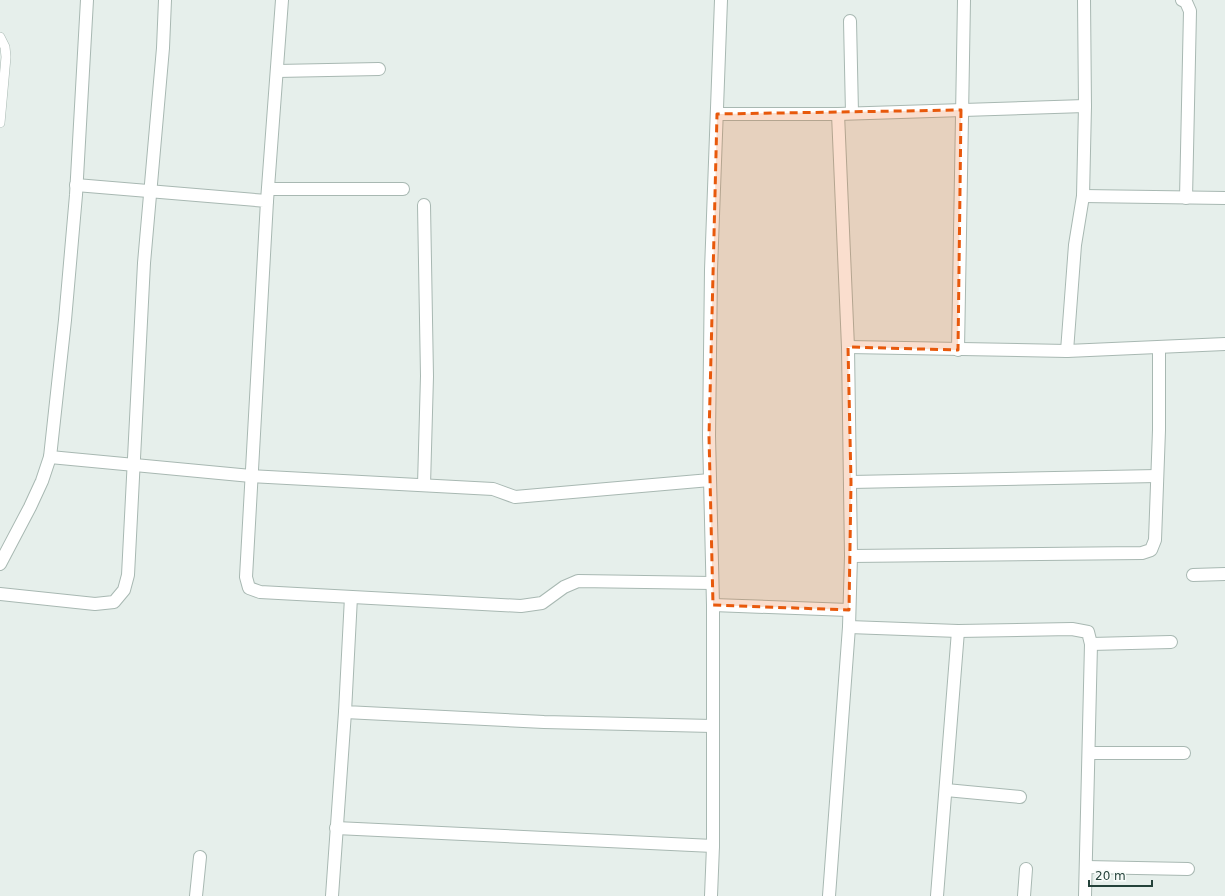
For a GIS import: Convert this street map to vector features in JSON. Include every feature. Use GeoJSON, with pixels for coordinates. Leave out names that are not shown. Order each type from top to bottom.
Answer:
{"type":"FeatureCollection","features":[{"type":"Feature","properties":{"kind":"street"},"geometry":{"type":"LineString","coordinates":[[0,564],[30,507],[42,481],[50,457],[65,320],[76,184],[87,0]]}},
{"type":"Feature","properties":{"kind":"street"},"geometry":{"type":"LineString","coordinates":[[0,594],[95,604],[114,602],[124,590],[128,574],[132,466],[149,192],[163,48],[165,0]]}},
{"type":"Feature","properties":{"kind":"street"},"geometry":{"type":"LineString","coordinates":[[282,0],[250,476],[246,576],[249,588],[260,592],[521,606],[542,602],[564,587],[578,581],[712,584]]}},
{"type":"Feature","properties":{"kind":"street"},"geometry":{"type":"LineString","coordinates":[[711,896],[713,846],[713,605],[710,480],[711,270],[721,0]]}},
{"type":"Feature","properties":{"kind":"street"},"geometry":{"type":"LineString","coordinates":[[958,350],[964,0]]}},
{"type":"Feature","properties":{"kind":"street"},"geometry":{"type":"LineString","coordinates":[[1067,351],[1075,245],[1083,196],[1085,106],[1084,0]]}},
{"type":"Feature","properties":{"kind":"street"},"geometry":{"type":"LineString","coordinates":[[1182,0],[1186,2],[1190,11],[1186,198]]}},
{"type":"Feature","properties":{"kind":"street"},"geometry":{"type":"LineString","coordinates":[[850,21],[852,113]]}},
{"type":"Feature","properties":{"kind":"street"},"geometry":{"type":"LineString","coordinates":[[277,71],[379,69]]}},
{"type":"Feature","properties":{"kind":"street"},"geometry":{"type":"LineString","coordinates":[[717,114],[838,114],[1085,106]]}},
{"type":"Feature","properties":{"kind":"street"},"geometry":{"type":"LineString","coordinates":[[829,896],[849,627],[851,556],[848,347],[838,114]]}},
{"type":"Feature","properties":{"kind":"street"},"geometry":{"type":"LineString","coordinates":[[76,184],[149,192],[268,195],[403,188]]}},
{"type":"Feature","properties":{"kind":"street"},"geometry":{"type":"LineString","coordinates":[[1083,196],[1225,198]]}},
{"type":"Feature","properties":{"kind":"street"},"geometry":{"type":"LineString","coordinates":[[424,205],[427,376],[424,485]]}},
{"type":"Feature","properties":{"kind":"street"},"geometry":{"type":"LineString","coordinates":[[848,347],[1067,351],[1225,344]]}},
{"type":"Feature","properties":{"kind":"street"},"geometry":{"type":"LineString","coordinates":[[851,556],[1142,554],[1151,550],[1155,540],[1159,348]]}},
{"type":"Feature","properties":{"kind":"street"},"geometry":{"type":"LineString","coordinates":[[50,457],[132,466],[250,476],[493,489],[516,497],[710,480]]}},
{"type":"Feature","properties":{"kind":"street"},"geometry":{"type":"LineString","coordinates":[[851,482],[1157,476]]}},
{"type":"Feature","properties":{"kind":"street"},"geometry":{"type":"LineString","coordinates":[[1193,575],[1225,574]]}},
{"type":"Feature","properties":{"kind":"street"},"geometry":{"type":"LineString","coordinates":[[332,896],[351,597]]}},
{"type":"Feature","properties":{"kind":"street"},"geometry":{"type":"LineString","coordinates":[[713,605],[849,610]]}},
{"type":"Feature","properties":{"kind":"street"},"geometry":{"type":"LineString","coordinates":[[849,627],[958,631],[1072,629],[1088,632],[1091,644],[1084,896]]}},
{"type":"Feature","properties":{"kind":"street"},"geometry":{"type":"LineString","coordinates":[[937,896],[958,631]]}},
{"type":"Feature","properties":{"kind":"street"},"geometry":{"type":"LineString","coordinates":[[1091,644],[1171,642]]}},
{"type":"Feature","properties":{"kind":"street"},"geometry":{"type":"LineString","coordinates":[[344,712],[544,722],[712,726]]}},
{"type":"Feature","properties":{"kind":"street"},"geometry":{"type":"LineString","coordinates":[[1089,753],[1184,753]]}},
{"type":"Feature","properties":{"kind":"street"},"geometry":{"type":"LineString","coordinates":[[946,790],[1020,797]]}},
{"type":"Feature","properties":{"kind":"street"},"geometry":{"type":"LineString","coordinates":[[336,828],[713,846]]}},
{"type":"Feature","properties":{"kind":"street"},"geometry":{"type":"LineString","coordinates":[[196,896],[200,857]]}},
{"type":"Feature","properties":{"kind":"street"},"geometry":{"type":"LineString","coordinates":[[1086,867],[1188,869]]}},
{"type":"Feature","properties":{"kind":"street"},"geometry":{"type":"LineString","coordinates":[[1024,896],[1026,869]]}},
{"type":"Feature","properties":{"kind":"lane"},"geometry":{"type":"LineString","coordinates":[[0,37],[6,56],[0,123]]}},
{"type":"Feature","properties":{"kind":"highlighted area"},"geometry":{"type":"Polygon","coordinates":[[[961,110],[958,350],[848,347],[851,482],[849,610],[713,605],[709,436],[717,114],[961,110]]]}}]}
